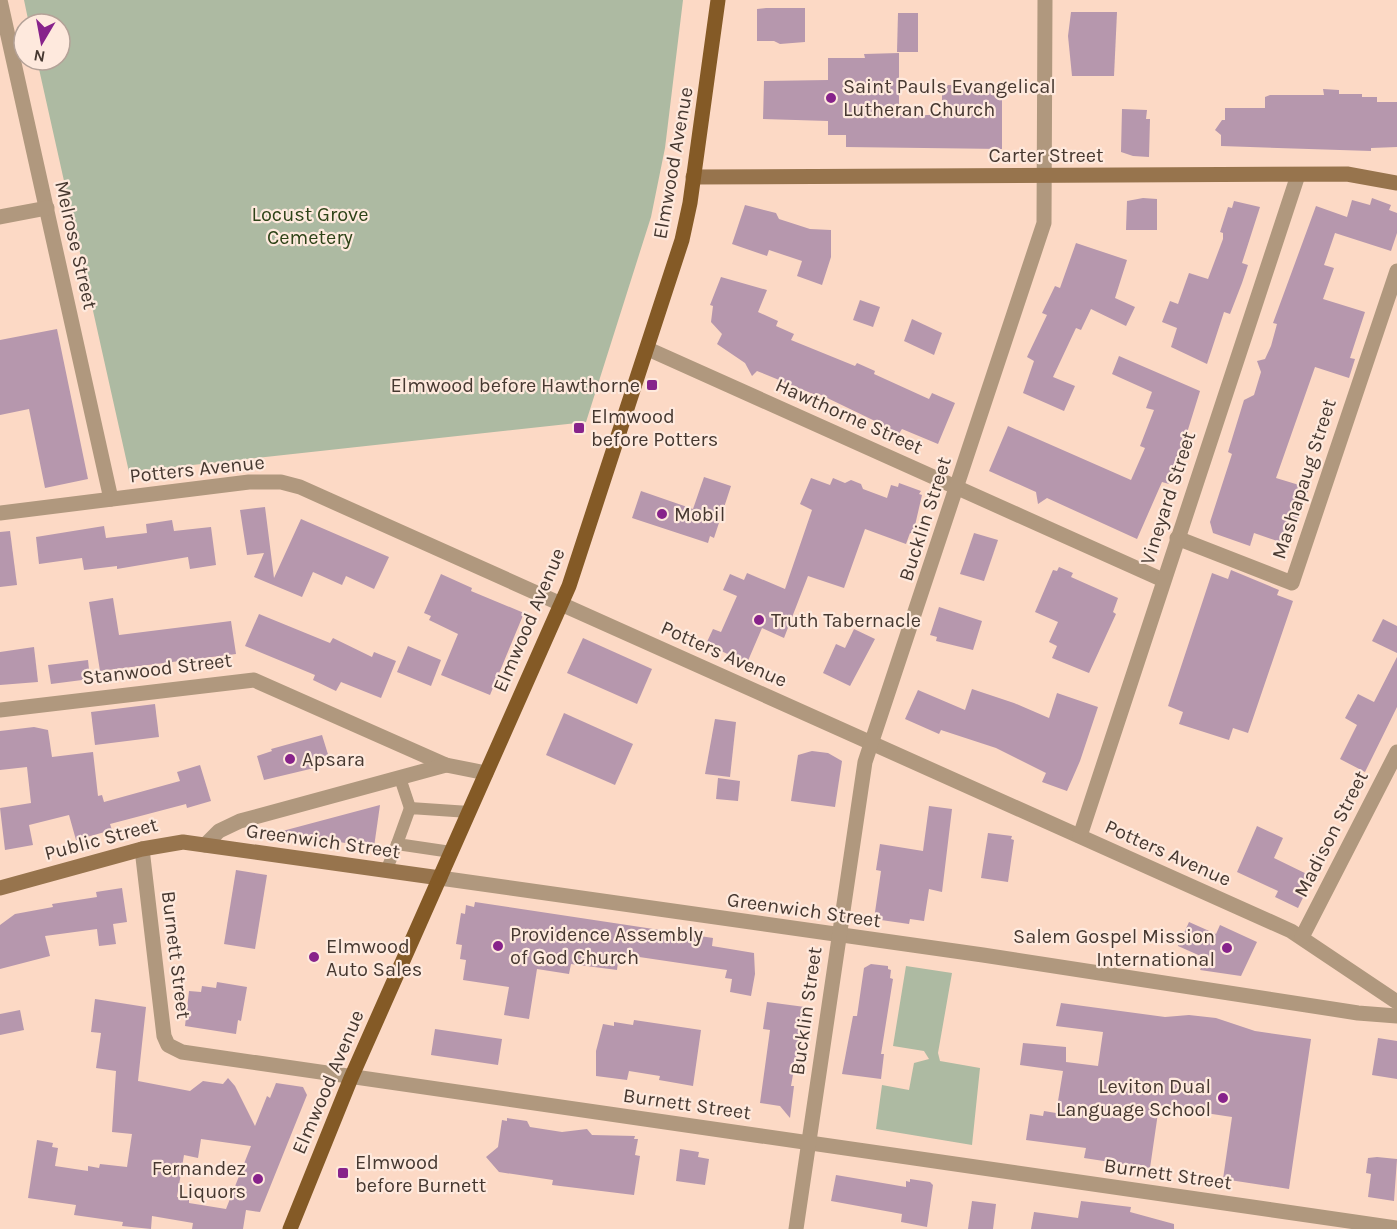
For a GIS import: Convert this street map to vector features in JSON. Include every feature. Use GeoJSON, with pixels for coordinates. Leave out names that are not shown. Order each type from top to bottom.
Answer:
{"type":"FeatureCollection","features":[{"type":"Feature","properties":{"kind":"main road","name":"Elmwood Avenue"},"geometry":{"type":"LineString","coordinates":[[290,1229],[351,1078],[561,604],[648,349],[682,240],[718,0]]}},
{"type":"Feature","properties":{"kind":"main road","name":"Carter Street"},"geometry":{"type":"LineString","coordinates":[[693,177],[1360,175],[1397,183]]}},
{"type":"Feature","properties":{"kind":"main road","name":"Public Street"},"geometry":{"type":"LineString","coordinates":[[0,888],[142,849],[176,842],[205,845]]}},
{"type":"Feature","properties":{"kind":"main road","name":"Greenwich Street"},"geometry":{"type":"LineString","coordinates":[[205,845],[440,878]]}},
{"type":"Feature","properties":{"kind":"street","name":"Melrose Street"},"geometry":{"type":"LineString","coordinates":[[0,0],[111,499]]}},
{"type":"Feature","properties":{"kind":"street","name":"Bucklin Street"},"geometry":{"type":"LineString","coordinates":[[796,1229],[837,936],[866,762],[1041,234],[1045,213],[1045,0]]}},
{"type":"Feature","properties":{"kind":"street","name":"Vineyard Street"},"geometry":{"type":"LineString","coordinates":[[1080,836],[1298,175]]}},
{"type":"Feature","properties":{"kind":"street"},"geometry":{"type":"LineString","coordinates":[[0,217],[46,208]]}},
{"type":"Feature","properties":{"kind":"street","name":"Mashapaug Street"},"geometry":{"type":"LineString","coordinates":[[1177,538],[1292,582],[1308,544],[1355,390],[1397,271]]}},
{"type":"Feature","properties":{"kind":"street","name":"Hawthorne Street"},"geometry":{"type":"LineString","coordinates":[[648,349],[1163,580]]}},
{"type":"Feature","properties":{"kind":"street","name":"Potters Avenue"},"geometry":{"type":"LineString","coordinates":[[0,513],[249,482],[281,482],[300,487],[1302,937],[1397,1002]]}},
{"type":"Feature","properties":{"kind":"street","name":"Stanwood Street"},"geometry":{"type":"LineString","coordinates":[[0,710],[254,680],[446,765]]}},
{"type":"Feature","properties":{"kind":"street","name":"Madison Street"},"geometry":{"type":"LineString","coordinates":[[1302,937],[1397,752]]}},
{"type":"Feature","properties":{"kind":"street"},"geometry":{"type":"LineString","coordinates":[[205,845],[219,831],[240,821],[446,765],[486,772]]}},
{"type":"Feature","properties":{"kind":"street","name":"Burnett Street"},"geometry":{"type":"LineString","coordinates":[[142,849],[168,1045],[183,1052],[1397,1228]]}},
{"type":"Feature","properties":{"kind":"street","name":"Greenwich Street"},"geometry":{"type":"LineString","coordinates":[[440,878],[983,955],[1358,1013],[1397,1016]]}},
{"type":"Feature","properties":{"kind":"lane"},"geometry":{"type":"LineString","coordinates":[[386,871],[410,808],[400,778]]}},
{"type":"Feature","properties":{"kind":"lane"},"geometry":{"type":"LineString","coordinates":[[410,808],[469,812]]}},
{"type":"Feature","properties":{"kind":"lane"},"geometry":{"type":"LineString","coordinates":[[397,844],[451,852]]}},
{"type":"Feature","properties":{"kind":"green space","name":"Locust Grove Cemetery"},"geometry":{"type":"Polygon","coordinates":[[[24,0],[683,0],[665,148],[651,217],[586,422],[129,472],[40,72],[72,72],[72,12],[26,12],[24,0]]]}},
{"type":"Feature","properties":{"kind":"green space"},"geometry":{"type":"Polygon","coordinates":[[[906,966],[952,973],[938,1053],[940,1061],[980,1068],[972,1145],[876,1129],[882,1085],[909,1090],[914,1063],[929,1059],[924,1051],[893,1046],[906,966]]]}},
{"type":"Feature","properties":{"kind":"building"},"geometry":{"type":"Polygon","coordinates":[[[805,8],[805,42],[780,44],[774,41],[757,41],[757,9],[805,8]]]}},
{"type":"Feature","properties":{"kind":"building"},"geometry":{"type":"Polygon","coordinates":[[[1071,12],[1117,12],[1114,76],[1072,76],[1068,36],[1071,12]]]}},
{"type":"Feature","properties":{"kind":"building"},"geometry":{"type":"Polygon","coordinates":[[[898,13],[918,13],[918,52],[897,52],[898,13]]]}},
{"type":"Feature","properties":{"kind":"building","name":"Saint Pauls Evangelical Lutheran Church"},"geometry":{"type":"Polygon","coordinates":[[[899,53],[899,115],[942,115],[942,85],[1002,85],[1002,149],[846,147],[846,135],[828,135],[828,121],[763,119],[764,81],[828,80],[828,58],[865,58],[864,54],[899,53]]]}},
{"type":"Feature","properties":{"kind":"building"},"geometry":{"type":"Polygon","coordinates":[[[1323,89],[1339,90],[1339,94],[1362,94],[1362,97],[1377,97],[1377,102],[1397,102],[1397,147],[1371,148],[1371,151],[1221,146],[1221,135],[1215,130],[1222,120],[1225,120],[1225,108],[1265,108],[1265,97],[1270,95],[1324,95],[1323,89]]]}},
{"type":"Feature","properties":{"kind":"building"},"geometry":{"type":"Polygon","coordinates":[[[1122,109],[1147,110],[1146,119],[1150,119],[1149,157],[1133,156],[1121,152],[1122,109]]]}},
{"type":"Feature","properties":{"kind":"building"},"geometry":{"type":"Polygon","coordinates":[[[1143,198],[1157,199],[1157,230],[1126,230],[1127,201],[1143,198]]]}},
{"type":"Feature","properties":{"kind":"building"},"geometry":{"type":"Polygon","coordinates":[[[1372,198],[1391,205],[1389,210],[1397,213],[1397,233],[1391,251],[1335,233],[1324,265],[1334,268],[1323,299],[1365,312],[1350,358],[1355,359],[1349,378],[1315,367],[1276,478],[1309,488],[1289,545],[1254,533],[1250,546],[1213,533],[1210,522],[1232,454],[1228,452],[1244,400],[1254,395],[1261,372],[1257,361],[1265,359],[1271,346],[1277,324],[1273,323],[1316,206],[1347,217],[1352,200],[1370,205],[1372,198]]]}},
{"type":"Feature","properties":{"kind":"building"},"geometry":{"type":"Polygon","coordinates":[[[1234,201],[1260,207],[1242,263],[1248,265],[1242,283],[1230,314],[1224,312],[1207,364],[1171,347],[1177,328],[1162,322],[1170,301],[1178,304],[1189,273],[1208,279],[1223,239],[1223,233],[1220,232],[1228,207],[1232,208],[1234,201]]]}},
{"type":"Feature","properties":{"kind":"building"},"geometry":{"type":"Polygon","coordinates":[[[745,205],[776,213],[779,219],[810,229],[831,230],[831,257],[822,285],[797,276],[802,261],[769,250],[767,256],[732,244],[745,205]]]}},
{"type":"Feature","properties":{"kind":"building"},"geometry":{"type":"Polygon","coordinates":[[[1076,243],[1127,260],[1115,298],[1135,307],[1126,326],[1091,309],[1081,330],[1076,328],[1053,377],[1075,386],[1064,411],[1023,393],[1034,361],[1027,357],[1047,315],[1042,313],[1055,286],[1060,288],[1076,243]]]}},
{"type":"Feature","properties":{"kind":"building"},"geometry":{"type":"Polygon","coordinates":[[[721,277],[767,290],[758,312],[778,321],[776,326],[794,334],[791,340],[855,366],[857,363],[875,371],[874,374],[929,399],[932,393],[955,403],[938,444],[902,429],[896,438],[874,428],[877,422],[819,394],[818,396],[757,371],[752,376],[745,363],[717,344],[722,334],[711,322],[713,306],[710,305],[721,277]]]}},
{"type":"Feature","properties":{"kind":"building"},"geometry":{"type":"Polygon","coordinates":[[[860,300],[880,307],[873,327],[853,320],[860,300]]]}},
{"type":"Feature","properties":{"kind":"building"},"geometry":{"type":"Polygon","coordinates":[[[912,319],[942,333],[934,355],[904,341],[912,319]]]}},
{"type":"Feature","properties":{"kind":"building"},"geometry":{"type":"Polygon","coordinates":[[[57,329],[88,479],[45,488],[29,409],[0,415],[0,340],[57,329]]]}},
{"type":"Feature","properties":{"kind":"building"},"geometry":{"type":"Polygon","coordinates":[[[1119,356],[1200,391],[1172,481],[1169,484],[1162,482],[1137,539],[1047,498],[1038,504],[1036,492],[989,471],[1008,426],[1131,480],[1145,448],[1140,446],[1154,410],[1146,408],[1152,392],[1112,374],[1119,356]]]}},
{"type":"Feature","properties":{"kind":"building"},"geometry":{"type":"Polygon","coordinates":[[[704,477],[731,486],[714,538],[710,536],[708,543],[632,518],[641,491],[693,509],[704,477]]]}},
{"type":"Feature","properties":{"kind":"building"},"geometry":{"type":"Polygon","coordinates":[[[811,478],[830,485],[833,478],[845,483],[851,480],[861,484],[863,489],[887,498],[891,485],[898,487],[899,483],[921,491],[913,534],[910,533],[906,544],[865,529],[844,588],[808,576],[784,638],[762,628],[747,663],[706,644],[713,629],[721,632],[737,596],[723,590],[730,574],[744,580],[747,573],[785,589],[812,510],[800,504],[811,478]]]}},
{"type":"Feature","properties":{"kind":"building"},"geometry":{"type":"Polygon","coordinates":[[[265,507],[274,578],[301,519],[389,557],[374,589],[346,576],[342,585],[313,572],[302,597],[254,577],[264,553],[247,555],[240,510],[265,507]]]}},
{"type":"Feature","properties":{"kind":"building"},"geometry":{"type":"Polygon","coordinates":[[[172,520],[174,531],[211,527],[216,565],[190,569],[188,557],[117,569],[117,566],[84,570],[82,558],[39,564],[36,537],[104,526],[106,538],[147,533],[146,524],[172,520]]]}},
{"type":"Feature","properties":{"kind":"building"},"geometry":{"type":"Polygon","coordinates":[[[10,531],[17,585],[0,587],[0,532],[10,531]]]}},
{"type":"Feature","properties":{"kind":"building"},"geometry":{"type":"Polygon","coordinates":[[[974,533],[998,540],[984,581],[960,574],[974,533]]]}},
{"type":"Feature","properties":{"kind":"building"},"geometry":{"type":"Polygon","coordinates":[[[1059,567],[1073,573],[1071,577],[1118,598],[1113,612],[1116,614],[1089,673],[1052,658],[1057,646],[1049,642],[1058,622],[1035,612],[1053,570],[1057,571],[1059,567]]]}},
{"type":"Feature","properties":{"kind":"building"},"geometry":{"type":"Polygon","coordinates":[[[1231,570],[1279,590],[1277,595],[1293,601],[1248,733],[1233,728],[1229,740],[1179,724],[1183,712],[1168,706],[1212,573],[1228,579],[1231,570]]]}},
{"type":"Feature","properties":{"kind":"building"},"geometry":{"type":"Polygon","coordinates":[[[441,574],[472,588],[471,591],[524,613],[490,695],[441,675],[458,634],[429,620],[431,616],[424,613],[441,574]]]}},
{"type":"Feature","properties":{"kind":"building"},"geometry":{"type":"Polygon","coordinates":[[[113,598],[119,635],[231,621],[236,654],[100,671],[89,602],[113,598]]]}},
{"type":"Feature","properties":{"kind":"building"},"geometry":{"type":"Polygon","coordinates":[[[939,607],[982,621],[973,650],[936,641],[937,637],[930,635],[939,607]]]}},
{"type":"Feature","properties":{"kind":"building"},"geometry":{"type":"Polygon","coordinates":[[[259,614],[330,643],[333,638],[372,657],[374,652],[396,661],[381,698],[341,682],[336,691],[313,680],[315,675],[245,646],[259,614]]]}},
{"type":"Feature","properties":{"kind":"building"},"geometry":{"type":"Polygon","coordinates":[[[1383,619],[1397,626],[1397,653],[1372,641],[1383,619]]]}},
{"type":"Feature","properties":{"kind":"building"},"geometry":{"type":"Polygon","coordinates":[[[854,629],[875,639],[850,686],[823,673],[836,644],[845,648],[854,629]]]}},
{"type":"Feature","properties":{"kind":"building"},"geometry":{"type":"Polygon","coordinates":[[[583,638],[652,669],[637,704],[567,673],[583,638]]]}},
{"type":"Feature","properties":{"kind":"building"},"geometry":{"type":"Polygon","coordinates":[[[408,646],[441,660],[431,686],[397,672],[408,646]]]}},
{"type":"Feature","properties":{"kind":"building"},"geometry":{"type":"Polygon","coordinates":[[[34,647],[38,682],[0,685],[0,652],[34,647]]]}},
{"type":"Feature","properties":{"kind":"building"},"geometry":{"type":"Polygon","coordinates":[[[1397,657],[1397,707],[1365,772],[1340,759],[1357,725],[1345,718],[1358,694],[1374,702],[1397,657]]]}},
{"type":"Feature","properties":{"kind":"building"},"geometry":{"type":"Polygon","coordinates":[[[88,660],[90,679],[51,684],[48,665],[88,660]]]}},
{"type":"Feature","properties":{"kind":"building"},"geometry":{"type":"Polygon","coordinates":[[[972,689],[1049,718],[1057,693],[1098,707],[1080,761],[1067,791],[1042,782],[1046,773],[996,748],[941,730],[939,734],[905,719],[918,690],[965,710],[972,689]]]}},
{"type":"Feature","properties":{"kind":"building"},"geometry":{"type":"Polygon","coordinates":[[[155,704],[159,737],[95,745],[91,712],[155,704]]]}},
{"type":"Feature","properties":{"kind":"building"},"geometry":{"type":"Polygon","coordinates":[[[564,713],[633,744],[615,785],[546,755],[564,713]]]}},
{"type":"Feature","properties":{"kind":"building"},"geometry":{"type":"Polygon","coordinates":[[[715,719],[736,722],[730,777],[705,774],[715,719]]]}},
{"type":"Feature","properties":{"kind":"building"},"geometry":{"type":"Polygon","coordinates":[[[34,727],[48,730],[52,757],[93,752],[98,796],[102,795],[104,802],[180,781],[177,772],[200,765],[211,801],[187,808],[186,804],[110,824],[112,830],[76,840],[69,815],[29,825],[33,845],[5,850],[0,808],[31,803],[27,767],[0,770],[0,731],[34,727]]]}},
{"type":"Feature","properties":{"kind":"building"},"geometry":{"type":"Polygon","coordinates":[[[322,735],[331,764],[264,780],[257,756],[272,751],[271,749],[322,735]]]}},
{"type":"Feature","properties":{"kind":"building"},"geometry":{"type":"Polygon","coordinates":[[[812,751],[828,753],[842,761],[835,807],[791,801],[798,755],[812,751]]]}},
{"type":"Feature","properties":{"kind":"building"},"geometry":{"type":"Polygon","coordinates":[[[718,778],[740,781],[738,801],[716,799],[718,778]]]}},
{"type":"Feature","properties":{"kind":"building"},"geometry":{"type":"Polygon","coordinates":[[[380,805],[374,847],[275,833],[380,805]]]}},
{"type":"Feature","properties":{"kind":"building"},"geometry":{"type":"Polygon","coordinates":[[[929,806],[952,809],[942,892],[929,889],[924,921],[910,919],[909,924],[874,919],[881,871],[876,870],[880,844],[923,851],[929,806]]]}},
{"type":"Feature","properties":{"kind":"building"},"geometry":{"type":"Polygon","coordinates":[[[1257,826],[1283,838],[1274,858],[1313,877],[1298,908],[1275,897],[1278,891],[1237,872],[1257,826]]]}},
{"type":"Feature","properties":{"kind":"building"},"geometry":{"type":"Polygon","coordinates":[[[988,833],[1012,836],[1011,839],[1014,840],[1008,882],[981,878],[988,833]]]}},
{"type":"Feature","properties":{"kind":"building"},"geometry":{"type":"Polygon","coordinates":[[[236,870],[267,875],[255,949],[224,944],[236,870]]]}},
{"type":"Feature","properties":{"kind":"building"},"geometry":{"type":"Polygon","coordinates":[[[122,888],[127,922],[113,924],[116,944],[99,946],[97,929],[45,936],[50,956],[0,969],[0,925],[15,914],[53,907],[52,904],[97,897],[96,892],[122,888]]]}},
{"type":"Feature","properties":{"kind":"building"},"geometry":{"type":"Polygon","coordinates":[[[475,902],[713,938],[712,946],[754,953],[755,974],[751,996],[730,992],[732,979],[725,978],[727,970],[619,954],[617,970],[571,964],[569,974],[537,969],[529,1019],[504,1015],[509,987],[463,980],[466,960],[460,959],[462,945],[456,944],[461,913],[465,914],[466,905],[474,907],[475,902]]]}},
{"type":"Feature","properties":{"kind":"building"},"geometry":{"type":"Polygon","coordinates":[[[1189,922],[1216,934],[1220,925],[1257,942],[1241,976],[1200,970],[1205,958],[1178,946],[1189,922]]]}},
{"type":"Feature","properties":{"kind":"building"},"geometry":{"type":"Polygon","coordinates":[[[871,964],[888,966],[891,970],[890,978],[893,979],[881,1054],[884,1054],[881,1079],[842,1074],[853,1016],[857,1016],[864,968],[871,964]]]}},
{"type":"Feature","properties":{"kind":"building"},"geometry":{"type":"Polygon","coordinates":[[[217,982],[247,987],[241,1021],[238,1020],[236,1034],[185,1026],[189,991],[201,992],[202,986],[216,988],[217,982]]]}},
{"type":"Feature","properties":{"kind":"building"},"geometry":{"type":"Polygon","coordinates":[[[95,999],[146,1007],[138,1081],[190,1091],[203,1081],[223,1084],[228,1078],[235,1086],[255,1126],[267,1096],[270,1098],[276,1083],[303,1087],[307,1095],[260,1212],[246,1210],[243,1229],[192,1229],[193,1223],[152,1216],[151,1229],[122,1226],[123,1222],[74,1215],[76,1205],[28,1198],[37,1140],[53,1143],[52,1147],[58,1148],[55,1166],[88,1171],[88,1166],[99,1168],[100,1164],[127,1167],[132,1134],[112,1132],[116,1071],[96,1068],[101,1033],[91,1032],[95,999]],[[201,1139],[198,1158],[184,1155],[177,1197],[189,1199],[189,1203],[226,1209],[251,1146],[201,1139]]]}},
{"type":"Feature","properties":{"kind":"building"},"geometry":{"type":"Polygon","coordinates":[[[767,1002],[805,1007],[791,1086],[794,1086],[790,1118],[780,1106],[760,1103],[770,1030],[763,1029],[767,1002]]]}},
{"type":"Feature","properties":{"kind":"building","name":"Leviton Dual Language School"},"geometry":{"type":"Polygon","coordinates":[[[1061,1003],[1165,1017],[1189,1015],[1216,1018],[1255,1031],[1311,1039],[1289,1189],[1223,1179],[1232,1117],[1159,1106],[1150,1168],[1084,1158],[1086,1148],[1026,1140],[1030,1114],[1043,1116],[1044,1111],[1056,1113],[1063,1071],[1020,1065],[1023,1043],[1066,1047],[1066,1062],[1098,1066],[1103,1032],[1056,1026],[1061,1003]]]}},
{"type":"Feature","properties":{"kind":"building"},"geometry":{"type":"Polygon","coordinates":[[[20,1010],[24,1030],[0,1035],[0,1014],[20,1010]]]}},
{"type":"Feature","properties":{"kind":"building"},"geometry":{"type":"Polygon","coordinates":[[[634,1020],[701,1030],[693,1086],[659,1080],[660,1076],[629,1071],[627,1080],[596,1076],[596,1051],[603,1024],[614,1026],[614,1022],[633,1025],[634,1020]]]}},
{"type":"Feature","properties":{"kind":"building"},"geometry":{"type":"Polygon","coordinates":[[[435,1029],[502,1039],[498,1065],[431,1055],[435,1029]]]}},
{"type":"Feature","properties":{"kind":"building"},"geometry":{"type":"Polygon","coordinates":[[[1378,1038],[1397,1041],[1397,1079],[1372,1075],[1378,1038]]]}},
{"type":"Feature","properties":{"kind":"building"},"geometry":{"type":"Polygon","coordinates":[[[507,1118],[527,1121],[530,1127],[562,1132],[587,1129],[592,1135],[635,1136],[634,1139],[638,1139],[635,1155],[640,1156],[634,1195],[552,1185],[553,1180],[499,1172],[486,1157],[498,1147],[502,1120],[507,1121],[507,1118]]]}},
{"type":"Feature","properties":{"kind":"building"},"geometry":{"type":"Polygon","coordinates":[[[680,1149],[699,1152],[698,1157],[709,1159],[705,1185],[676,1181],[680,1149]]]}},
{"type":"Feature","properties":{"kind":"building"},"geometry":{"type":"Polygon","coordinates":[[[1368,1158],[1397,1159],[1394,1201],[1368,1197],[1371,1174],[1366,1173],[1368,1158]]]}},
{"type":"Feature","properties":{"kind":"building"},"geometry":{"type":"Polygon","coordinates":[[[836,1175],[906,1187],[906,1181],[910,1182],[910,1179],[930,1182],[933,1185],[927,1227],[901,1222],[902,1214],[831,1201],[836,1175]]]}},
{"type":"Feature","properties":{"kind":"building"},"geometry":{"type":"Polygon","coordinates":[[[972,1201],[996,1204],[993,1229],[968,1229],[972,1201]]]}},
{"type":"Feature","properties":{"kind":"building"},"geometry":{"type":"Polygon","coordinates":[[[1081,1201],[1131,1207],[1130,1212],[1174,1224],[1174,1229],[1031,1229],[1034,1212],[1078,1218],[1081,1201]]]}},
{"type":"Feature","properties":{"kind":"place","name":"Saint Pauls Evangelical Lutheran Church"},"geometry":{"type":"Point","coordinates":[831,98]}},
{"type":"Feature","properties":{"kind":"place","name":"Elmwood before Hawthorne"},"geometry":{"type":"Point","coordinates":[652,385]}},
{"type":"Feature","properties":{"kind":"place","name":"Elmwood before Potters"},"geometry":{"type":"Point","coordinates":[579,428]}},
{"type":"Feature","properties":{"kind":"place","name":"Mobil"},"geometry":{"type":"Point","coordinates":[662,514]}},
{"type":"Feature","properties":{"kind":"place","name":"Truth Tabernacle"},"geometry":{"type":"Point","coordinates":[759,620]}},
{"type":"Feature","properties":{"kind":"place","name":"Apsara"},"geometry":{"type":"Point","coordinates":[290,759]}},
{"type":"Feature","properties":{"kind":"place","name":"Providence Assembly of God Church"},"geometry":{"type":"Point","coordinates":[498,946]}},
{"type":"Feature","properties":{"kind":"place","name":"Salem Gospel Mission International"},"geometry":{"type":"Point","coordinates":[1227,948]}},
{"type":"Feature","properties":{"kind":"place","name":"Elmwood Auto Sales"},"geometry":{"type":"Point","coordinates":[314,957]}},
{"type":"Feature","properties":{"kind":"place","name":"Leviton Dual Language School"},"geometry":{"type":"Point","coordinates":[1223,1098]}},
{"type":"Feature","properties":{"kind":"place","name":"Elmwood before Burnett"},"geometry":{"type":"Point","coordinates":[343,1173]}},
{"type":"Feature","properties":{"kind":"place","name":"Fernandez Liquors"},"geometry":{"type":"Point","coordinates":[258,1179]}}]}
